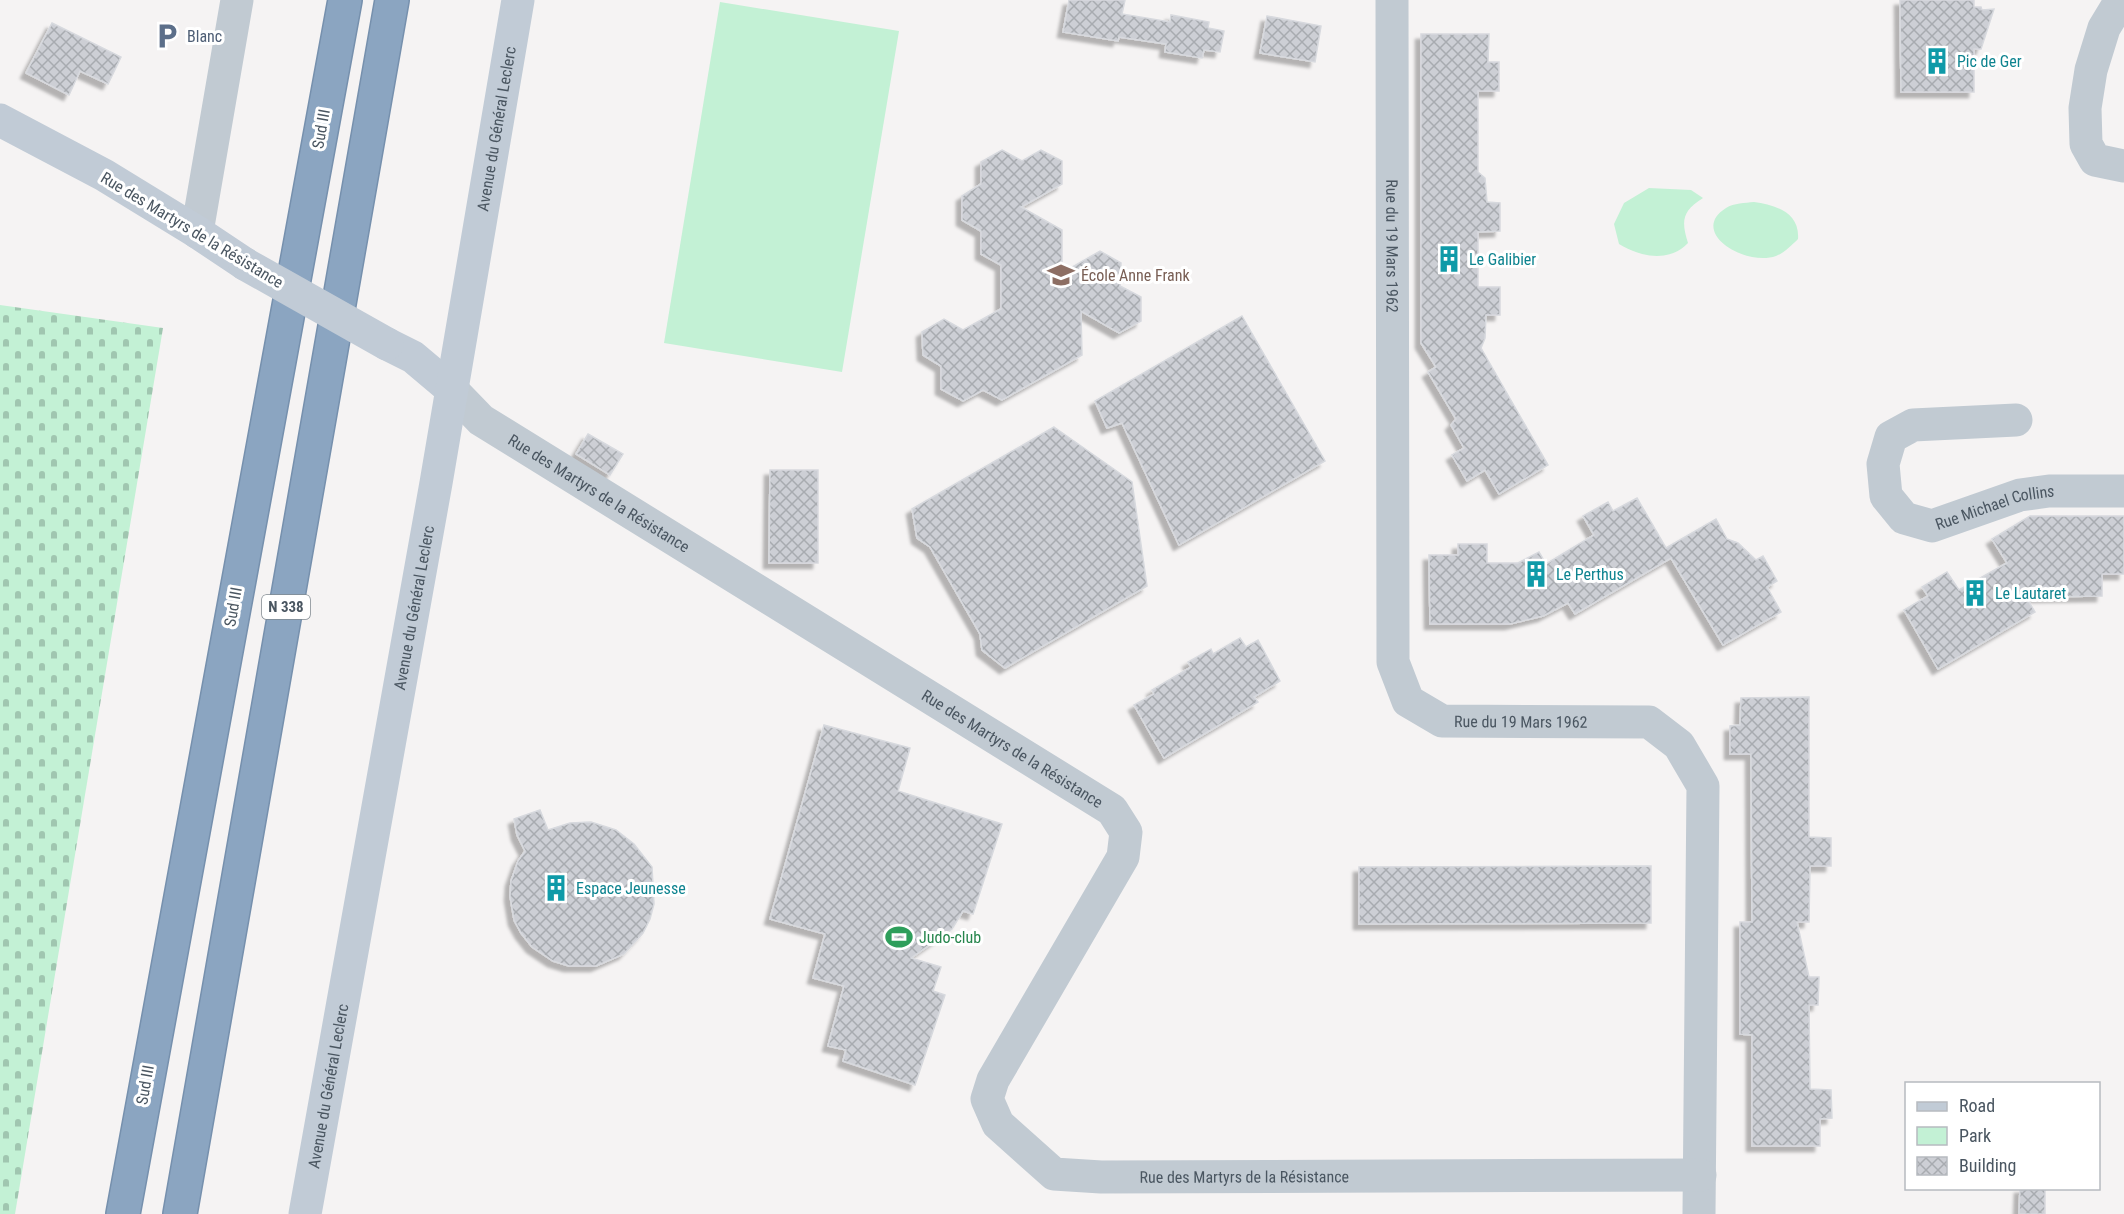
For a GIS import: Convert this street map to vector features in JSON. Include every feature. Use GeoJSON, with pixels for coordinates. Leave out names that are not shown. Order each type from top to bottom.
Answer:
{"type":"FeatureCollection","features":[{"type":"Feature","properties":{"kind":"highway","name":"Sud III"},"geometry":{"type":"LineString","coordinates":[[123,1214],[345,0]]}},
{"type":"Feature","properties":{"kind":"highway","name":"N 338"},"geometry":{"type":"LineString","coordinates":[[180,1214],[392,0]]}},
{"type":"Feature","properties":{"kind":"street"},"geometry":{"type":"LineString","coordinates":[[197,232],[237,0]]}},
{"type":"Feature","properties":{"kind":"street","name":"Avenue du Général Leclerc"},"geometry":{"type":"LineString","coordinates":[[305,1214],[436,483],[518,0]]}},
{"type":"Feature","properties":{"kind":"street","name":"Rue du 19 Mars 1962"},"geometry":{"type":"LineString","coordinates":[[1392,0],[1394,662],[1408,701],[1442,721],[1648,722],[1679,745],[1703,786],[1699,1214]]}},
{"type":"Feature","properties":{"kind":"street"},"geometry":{"type":"LineString","coordinates":[[2121,0],[2104,28],[2091,70],[2085,108],[2086,144],[2095,160],[2124,166]]}},
{"type":"Feature","properties":{"kind":"street","name":"Rue des Martyrs de la Résistance"},"geometry":{"type":"LineString","coordinates":[[0,120],[104,175],[244,264],[413,357],[451,389],[482,420],[1112,810],[1126,832],[1123,857],[993,1080],[987,1099],[998,1124],[1054,1174],[1101,1177],[1700,1175]]}},
{"type":"Feature","properties":{"kind":"street","name":"Rue Michael Collins"},"geometry":{"type":"LineString","coordinates":[[2016,420],[1913,425],[1892,436],[1883,464],[1886,496],[1904,518],[1932,526],[2020,495],[2049,491],[2124,491]]}},
{"type":"Feature","properties":{"kind":"green space"},"geometry":{"type":"Polygon","coordinates":[[[720,2],[899,31],[842,372],[664,343],[720,2]]]}},
{"type":"Feature","properties":{"kind":"green space"},"geometry":{"type":"Polygon","coordinates":[[[1649,188],[1691,190],[1703,198],[1691,207],[1685,217],[1684,229],[1688,243],[1663,256],[1645,255],[1619,244],[1614,224],[1624,203],[1649,188]]]}},
{"type":"Feature","properties":{"kind":"green space"},"geometry":{"type":"Polygon","coordinates":[[[1754,202],[1778,208],[1795,222],[1798,239],[1776,256],[1750,257],[1725,245],[1717,237],[1713,227],[1716,217],[1726,208],[1736,204],[1754,202]]]}},
{"type":"Feature","properties":{"kind":"green space"},"geometry":{"type":"Polygon","coordinates":[[[0,305],[163,328],[15,1214],[0,1214],[0,305]]]}},
{"type":"Feature","properties":{"kind":"building"},"geometry":{"type":"Polygon","coordinates":[[[1069,0],[1125,0],[1122,14],[1170,22],[1171,15],[1209,22],[1208,28],[1224,31],[1220,52],[1204,50],[1202,58],[1165,52],[1166,44],[1119,37],[1118,41],[1063,32],[1069,0]]]}},
{"type":"Feature","properties":{"kind":"building","name":"Pic de Ger"},"geometry":{"type":"Polygon","coordinates":[[[1900,0],[1974,0],[1974,7],[1981,7],[1982,10],[1994,9],[1981,49],[1974,49],[1974,92],[1901,92],[1900,0]]]}},
{"type":"Feature","properties":{"kind":"building"},"geometry":{"type":"Polygon","coordinates":[[[1267,16],[1321,26],[1315,62],[1260,53],[1267,16]]]}},
{"type":"Feature","properties":{"kind":"building"},"geometry":{"type":"Polygon","coordinates":[[[52,23],[121,57],[108,84],[80,71],[69,95],[26,73],[52,23]]]}},
{"type":"Feature","properties":{"kind":"building","name":"Le Galibier"},"geometry":{"type":"Polygon","coordinates":[[[1421,34],[1489,34],[1488,62],[1499,62],[1499,91],[1478,91],[1478,172],[1485,178],[1487,202],[1500,203],[1500,231],[1478,232],[1478,287],[1500,287],[1500,315],[1486,315],[1485,338],[1481,348],[1548,465],[1499,494],[1485,470],[1467,481],[1452,455],[1464,448],[1451,425],[1456,419],[1428,372],[1436,367],[1421,343],[1421,34]]]}},
{"type":"Feature","properties":{"kind":"building","name":"École Anne Frank"},"geometry":{"type":"Polygon","coordinates":[[[1002,150],[1022,161],[1041,150],[1062,161],[1062,184],[1021,207],[1062,230],[1062,273],[1100,251],[1121,263],[1120,286],[1141,297],[1141,321],[1119,333],[1081,311],[1082,355],[1002,400],[983,390],[963,401],[941,389],[941,366],[923,355],[922,332],[944,319],[963,330],[1001,309],[1001,265],[981,254],[981,231],[962,220],[962,196],[981,184],[981,162],[1002,150]]]}},
{"type":"Feature","properties":{"kind":"building"},"geometry":{"type":"Polygon","coordinates":[[[1242,316],[1325,461],[1179,545],[1122,423],[1107,428],[1095,401],[1242,316]]]}},
{"type":"Feature","properties":{"kind":"building"},"geometry":{"type":"Polygon","coordinates":[[[1054,427],[1132,482],[1147,586],[1005,668],[982,650],[980,634],[930,547],[917,538],[912,509],[1054,427]]]}},
{"type":"Feature","properties":{"kind":"building"},"geometry":{"type":"Polygon","coordinates":[[[588,434],[623,454],[610,475],[576,454],[588,434]]]}},
{"type":"Feature","properties":{"kind":"building"},"geometry":{"type":"Polygon","coordinates":[[[770,470],[818,470],[818,563],[769,563],[770,470]]]}},
{"type":"Feature","properties":{"kind":"building","name":"Le Perthus"},"geometry":{"type":"Polygon","coordinates":[[[1637,498],[1666,548],[1716,519],[1727,539],[1738,543],[1756,560],[1763,556],[1777,581],[1767,587],[1781,612],[1723,645],[1671,558],[1575,614],[1568,603],[1543,616],[1510,624],[1430,624],[1429,555],[1458,555],[1458,544],[1487,544],[1487,563],[1518,563],[1539,552],[1546,564],[1594,535],[1583,516],[1608,502],[1613,511],[1637,498]]]}},
{"type":"Feature","properties":{"kind":"building","name":"Le Lautaret"},"geometry":{"type":"Polygon","coordinates":[[[2030,516],[2124,516],[2124,574],[2102,574],[2102,596],[2026,597],[2035,612],[1938,669],[1904,610],[1928,596],[1922,587],[1947,572],[1959,590],[2007,563],[1992,539],[2030,516]]]}},
{"type":"Feature","properties":{"kind":"building"},"geometry":{"type":"Polygon","coordinates":[[[1240,638],[1246,647],[1258,640],[1280,681],[1254,697],[1258,702],[1164,758],[1134,705],[1154,694],[1152,690],[1191,667],[1188,662],[1211,649],[1213,654],[1240,638]]]}},
{"type":"Feature","properties":{"kind":"building"},"geometry":{"type":"Polygon","coordinates":[[[1809,697],[1809,837],[1831,838],[1831,866],[1810,866],[1809,922],[1797,922],[1809,977],[1819,977],[1818,1005],[1809,1005],[1810,1089],[1831,1090],[1832,1118],[1820,1119],[1820,1146],[1752,1146],[1752,1035],[1740,1034],[1740,922],[1752,922],[1751,754],[1730,754],[1730,726],[1740,725],[1741,698],[1809,697]]]}},
{"type":"Feature","properties":{"kind":"building"},"geometry":{"type":"Polygon","coordinates":[[[824,725],[910,748],[898,791],[1002,824],[973,914],[963,911],[952,929],[911,958],[941,967],[933,991],[945,995],[915,1085],[843,1061],[846,1050],[828,1046],[844,986],[813,978],[825,934],[770,919],[824,725]]]}},
{"type":"Feature","properties":{"kind":"building","name":"Espace Jeunesse"},"geometry":{"type":"Polygon","coordinates":[[[540,810],[548,830],[570,823],[591,822],[616,830],[634,844],[652,867],[654,904],[650,919],[643,933],[624,954],[596,966],[569,966],[553,961],[532,947],[521,933],[514,920],[510,896],[511,881],[518,861],[525,851],[517,835],[514,819],[540,810]]]}},
{"type":"Feature","properties":{"kind":"building"},"geometry":{"type":"Polygon","coordinates":[[[1651,866],[1651,923],[1359,924],[1359,867],[1651,866]]]}},
{"type":"Feature","properties":{"kind":"building"},"geometry":{"type":"Polygon","coordinates":[[[2020,1190],[2045,1190],[2045,1214],[2019,1214],[2020,1190]]]}},
{"type":"Feature","properties":{"kind":"place","name":"Blanc"},"geometry":{"type":"Point","coordinates":[167,36]}},
{"type":"Feature","properties":{"kind":"place","name":"Pic de Ger"},"geometry":{"type":"Point","coordinates":[1937,61]}},
{"type":"Feature","properties":{"kind":"place","name":"Le Galibier"},"geometry":{"type":"Point","coordinates":[1449,259]}},
{"type":"Feature","properties":{"kind":"place","name":"École Anne Frank"},"geometry":{"type":"Point","coordinates":[1061,275]}},
{"type":"Feature","properties":{"kind":"place","name":"Le Perthus"},"geometry":{"type":"Point","coordinates":[1536,574]}},
{"type":"Feature","properties":{"kind":"place","name":"Le Lautaret"},"geometry":{"type":"Point","coordinates":[1975,593]}},
{"type":"Feature","properties":{"kind":"place","name":"Espace Jeunesse"},"geometry":{"type":"Point","coordinates":[556,888]}},
{"type":"Feature","properties":{"kind":"place","name":"Judo-club"},"geometry":{"type":"Point","coordinates":[899,937]}}]}
